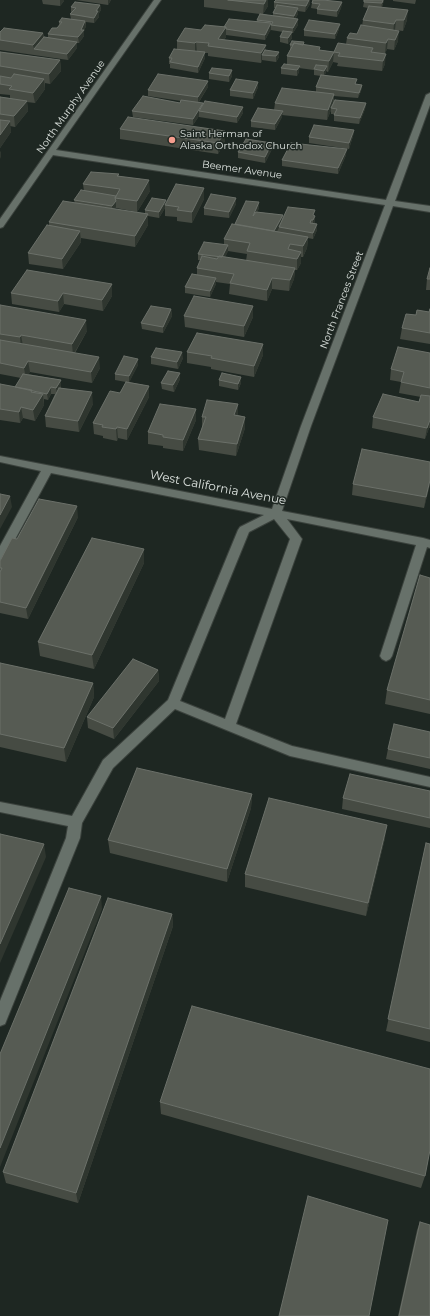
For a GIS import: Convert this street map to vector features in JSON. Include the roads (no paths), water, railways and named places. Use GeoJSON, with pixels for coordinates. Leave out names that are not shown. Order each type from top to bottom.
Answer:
{"type":"FeatureCollection","features":[{"type":"Feature","properties":{"kind":"street","name":"North Murphy Avenue"},"geometry":{"type":"LineString","coordinates":[[0,225],[158,0]]}},
{"type":"Feature","properties":{"kind":"street","name":"North Frances Street"},"geometry":{"type":"LineString","coordinates":[[276,513],[306,426],[430,95]]}},
{"type":"Feature","properties":{"kind":"street","name":"Beemer Avenue"},"geometry":{"type":"LineString","coordinates":[[51,152],[430,209]]}},
{"type":"Feature","properties":{"kind":"street","name":"West California Avenue"},"geometry":{"type":"LineString","coordinates":[[0,459],[426,543]]}},
{"type":"Feature","properties":{"kind":"street"},"geometry":{"type":"LineString","coordinates":[[0,556],[48,468]]}},
{"type":"Feature","properties":{"kind":"street"},"geometry":{"type":"LineString","coordinates":[[0,1019],[73,838],[74,822],[108,764],[173,703],[244,530],[276,513],[296,539],[229,726]]}},
{"type":"Feature","properties":{"kind":"street"},"geometry":{"type":"LineString","coordinates":[[386,656],[426,543]]}},
{"type":"Feature","properties":{"kind":"street"},"geometry":{"type":"LineString","coordinates":[[173,703],[290,751],[430,782]]}},
{"type":"Feature","properties":{"kind":"street"},"geometry":{"type":"LineString","coordinates":[[0,807],[74,822]]}},
{"type":"Feature","properties":{"kind":"place","name":"Saint Herman of Alaska Orthodox Church"},"geometry":{"type":"Point","coordinates":[172,140]}}]}
